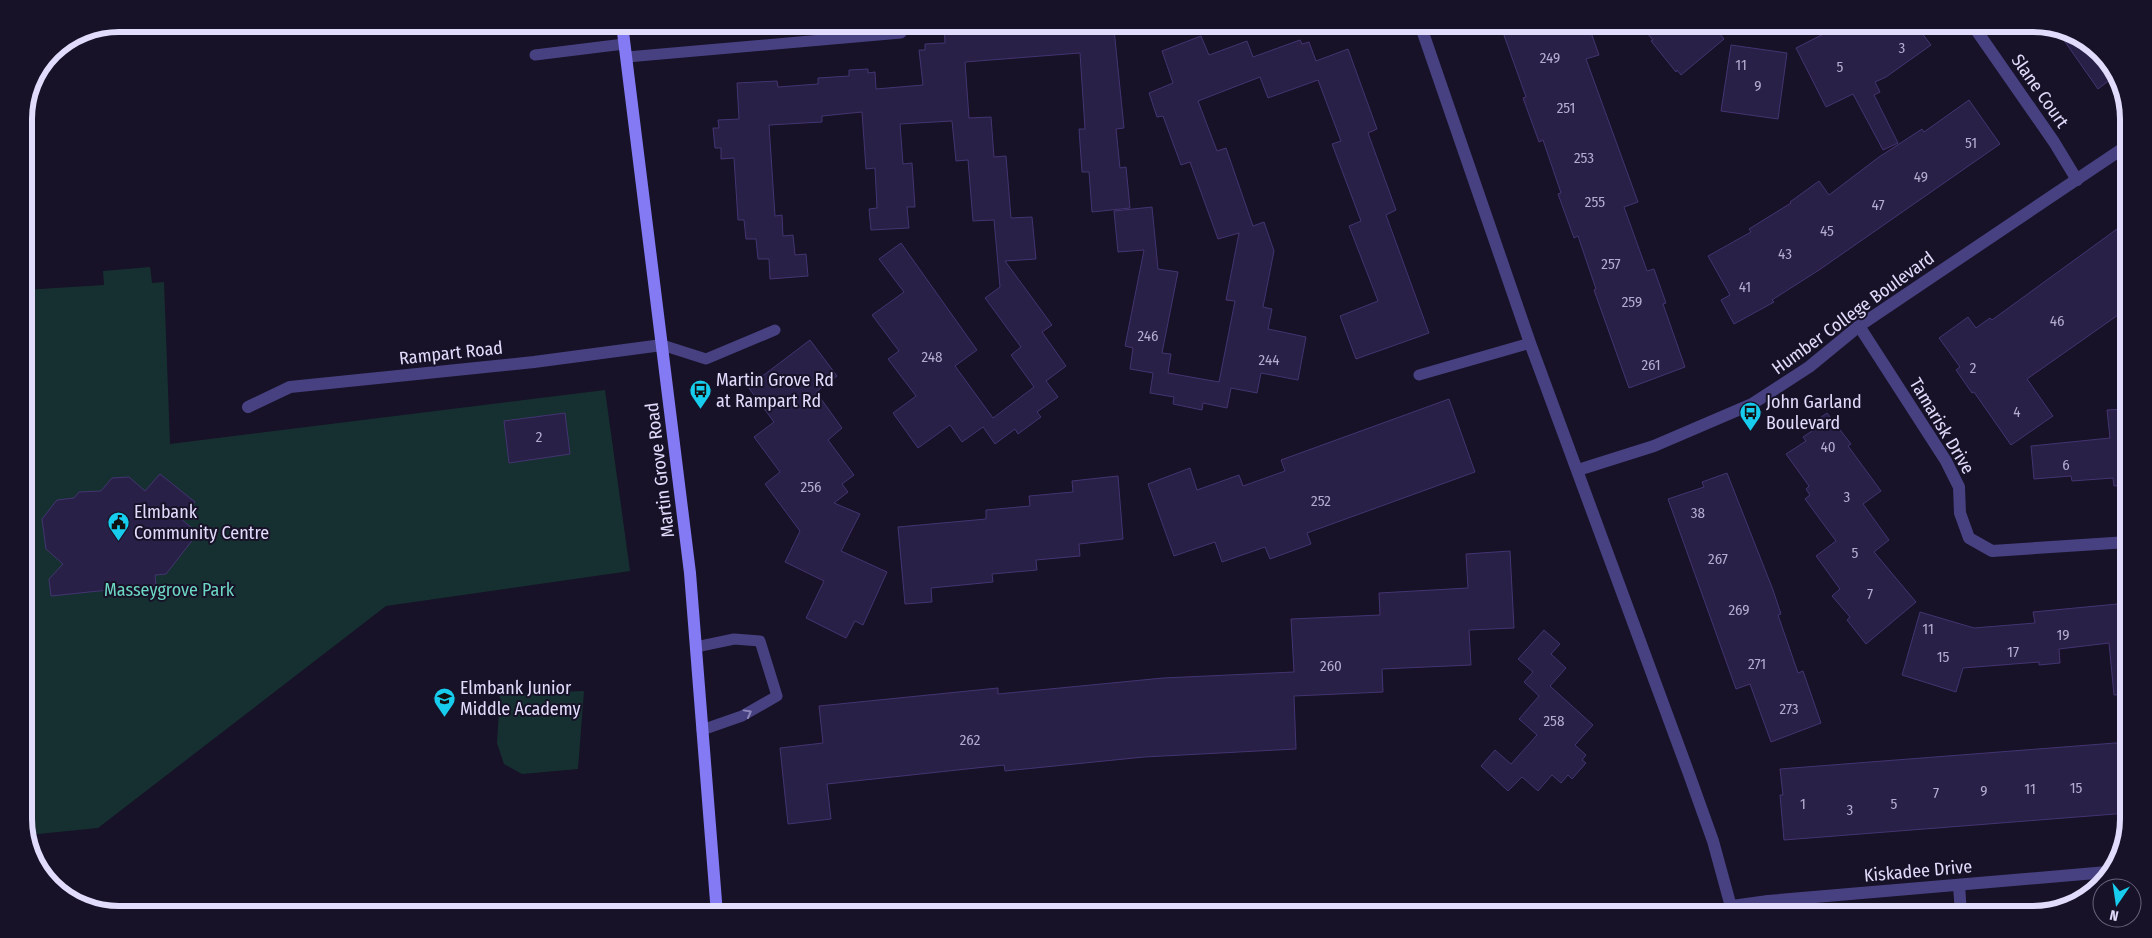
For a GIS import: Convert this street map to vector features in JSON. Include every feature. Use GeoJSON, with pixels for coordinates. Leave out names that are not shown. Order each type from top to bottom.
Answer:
{"type":"FeatureCollection","features":[{"type":"Feature","properties":{"kind":"main road","name":"Martin Grove Road"},"geometry":{"type":"LineString","coordinates":[[623,32],[690,573],[716,906]]}},
{"type":"Feature","properties":{"kind":"street"},"geometry":{"type":"LineString","coordinates":[[1423,32],[1530,343],[1695,790],[1731,906]]}},
{"type":"Feature","properties":{"kind":"street","name":"Slane Court"},"geometry":{"type":"LineString","coordinates":[[1978,32],[2054,142],[2077,180]]}},
{"type":"Feature","properties":{"kind":"street","name":"Humber College Boulevard"},"geometry":{"type":"LineString","coordinates":[[1578,470],[1654,446],[1752,404],[1809,367],[1859,326],[2119,151]]}},
{"type":"Feature","properties":{"kind":"street","name":"Tamarisk Drive"},"geometry":{"type":"LineString","coordinates":[[1859,326],[1946,461],[1959,487],[1960,513],[1969,538],[1992,551],[2120,543]]}},
{"type":"Feature","properties":{"kind":"street","name":"Rampart Road"},"geometry":{"type":"LineString","coordinates":[[248,407],[290,387],[541,361],[662,345]]}},
{"type":"Feature","properties":{"kind":"street","name":"Kiskadee Drive"},"geometry":{"type":"LineString","coordinates":[[1746,906],[1768,900],[2100,873]]}},
{"type":"Feature","properties":{"kind":"street"},"geometry":{"type":"LineString","coordinates":[[1958,885],[1960,906]]}},
{"type":"Feature","properties":{"kind":"lane"},"geometry":{"type":"LineString","coordinates":[[627,57],[901,33]]}},
{"type":"Feature","properties":{"kind":"lane"},"geometry":{"type":"LineString","coordinates":[[535,55],[624,44]]}},
{"type":"Feature","properties":{"kind":"lane"},"geometry":{"type":"LineString","coordinates":[[662,345],[706,358],[775,330]]}},
{"type":"Feature","properties":{"kind":"lane"},"geometry":{"type":"LineString","coordinates":[[1419,375],[1530,343]]}},
{"type":"Feature","properties":{"kind":"lane"},"geometry":{"type":"LineString","coordinates":[[696,647],[734,639],[760,641],[777,696],[742,716],[702,730]]}},
{"type":"Feature","properties":{"kind":"green space","name":"Masseygrove Park"},"geometry":{"type":"Polygon","coordinates":[[[150,267],[152,283],[164,282],[170,444],[605,390],[630,571],[386,606],[98,828],[34,834],[33,289],[104,285],[103,271],[150,267]]]}},
{"type":"Feature","properties":{"kind":"green space"},"geometry":{"type":"Polygon","coordinates":[[[584,691],[578,769],[522,774],[504,764],[497,743],[500,694],[584,691]]]}},
{"type":"Feature","properties":{"kind":"building"},"geometry":{"type":"Polygon","coordinates":[[[944,32],[1114,32],[1124,128],[1116,129],[1120,168],[1126,167],[1130,208],[1092,212],[1089,172],[1082,172],[1079,129],[1085,129],[1080,53],[965,62],[969,118],[991,117],[994,157],[1006,156],[1011,218],[1032,217],[1036,259],[1005,261],[1052,325],[1042,332],[1066,366],[1046,381],[1058,397],[1037,412],[1041,417],[1018,434],[1015,429],[995,444],[983,427],[962,442],[950,425],[918,448],[893,413],[916,396],[888,359],[899,351],[872,315],[904,292],[879,259],[901,243],[977,350],[955,366],[993,418],[1034,387],[1011,355],[1021,347],[985,298],[1000,287],[994,220],[973,221],[968,160],[956,161],[952,121],[900,124],[903,164],[912,163],[915,207],[907,207],[909,228],[871,230],[869,209],[877,208],[875,168],[866,169],[862,112],[822,116],[822,122],[769,125],[775,216],[782,215],[783,236],[793,235],[795,255],[806,254],[808,276],[770,279],[769,259],[758,259],[756,239],[746,239],[744,220],[738,220],[734,158],[721,159],[721,148],[715,148],[713,128],[719,128],[718,120],[739,119],[737,83],[777,81],[778,87],[818,84],[818,78],[849,76],[849,70],[868,69],[868,73],[875,72],[876,89],[923,85],[919,50],[925,50],[925,44],[945,43],[944,32]]]}},
{"type":"Feature","properties":{"kind":"building"},"geometry":{"type":"Polygon","coordinates":[[[1503,32],[1591,32],[1599,55],[1586,59],[1638,202],[1624,207],[1647,271],[1654,269],[1666,303],[1663,304],[1685,367],[1629,388],[1594,290],[1596,289],[1578,236],[1574,238],[1558,194],[1561,193],[1543,140],[1539,142],[1523,98],[1526,97],[1503,32]]]}},
{"type":"Feature","properties":{"kind":"building"},"geometry":{"type":"Polygon","coordinates":[[[1646,32],[1718,32],[1724,39],[1681,75],[1677,70],[1676,72],[1651,41],[1653,40],[1646,32]]]}},
{"type":"Feature","properties":{"kind":"building"},"geometry":{"type":"Polygon","coordinates":[[[1827,32],[1852,32],[1853,34],[1856,32],[1921,32],[1931,45],[1886,77],[1875,82],[1880,92],[1874,95],[1898,143],[1883,150],[1853,94],[1826,107],[1796,48],[1827,32]]]}},
{"type":"Feature","properties":{"kind":"building"},"geometry":{"type":"Polygon","coordinates":[[[1201,36],[1209,55],[1247,41],[1253,57],[1300,40],[1302,44],[1309,42],[1316,61],[1348,49],[1377,129],[1368,133],[1396,210],[1386,215],[1429,333],[1356,359],[1340,316],[1378,301],[1349,226],[1361,221],[1332,144],[1341,141],[1318,80],[1268,98],[1260,77],[1198,101],[1217,151],[1226,148],[1253,226],[1264,222],[1274,251],[1263,307],[1272,309],[1268,329],[1306,337],[1298,380],[1261,373],[1257,393],[1231,388],[1227,408],[1203,403],[1202,410],[1173,404],[1174,397],[1150,393],[1153,373],[1130,369],[1133,348],[1125,346],[1144,250],[1118,252],[1114,211],[1152,207],[1158,269],[1178,272],[1162,353],[1171,354],[1168,373],[1219,382],[1235,301],[1226,300],[1239,233],[1218,239],[1190,162],[1181,165],[1163,116],[1157,117],[1149,93],[1173,83],[1162,51],[1201,36]]]}},
{"type":"Feature","properties":{"kind":"building"},"geometry":{"type":"Polygon","coordinates":[[[2062,38],[2076,44],[2094,58],[2101,67],[2109,80],[2098,89],[2062,38]]]}},
{"type":"Feature","properties":{"kind":"building"},"geometry":{"type":"Polygon","coordinates":[[[1731,45],[1787,53],[1778,119],[1721,111],[1731,45]]]}},
{"type":"Feature","properties":{"kind":"building"},"geometry":{"type":"Polygon","coordinates":[[[1969,100],[2000,144],[1819,270],[1772,300],[1774,302],[1734,324],[1721,300],[1730,295],[1708,256],[1751,232],[1749,229],[1791,203],[1819,181],[1829,195],[1879,157],[1922,129],[1924,132],[1969,100]]]}},
{"type":"Feature","properties":{"kind":"building"},"geometry":{"type":"Polygon","coordinates":[[[2119,227],[2119,314],[2027,379],[2053,416],[2011,445],[1974,392],[1972,393],[1956,370],[1960,367],[1939,338],[1968,317],[1976,328],[1990,318],[1992,320],[2119,227]]]}},
{"type":"Feature","properties":{"kind":"building"},"geometry":{"type":"Polygon","coordinates":[[[810,340],[837,376],[816,392],[842,428],[828,440],[854,475],[842,484],[848,492],[834,503],[860,514],[841,551],[887,572],[863,625],[855,621],[846,638],[806,618],[824,581],[785,562],[800,531],[765,484],[780,472],[754,437],[774,422],[748,387],[810,340]]]}},
{"type":"Feature","properties":{"kind":"building"},"geometry":{"type":"Polygon","coordinates":[[[1449,399],[1475,472],[1307,533],[1311,544],[1270,559],[1265,547],[1222,562],[1215,542],[1174,556],[1148,484],[1190,468],[1197,490],[1239,475],[1243,486],[1285,471],[1281,460],[1449,399]]]}},
{"type":"Feature","properties":{"kind":"building"},"geometry":{"type":"Polygon","coordinates":[[[2119,409],[2120,486],[2114,486],[2113,478],[2072,481],[2071,476],[2034,479],[2031,446],[2110,438],[2107,410],[2119,409]]]}},
{"type":"Feature","properties":{"kind":"building"},"geometry":{"type":"Polygon","coordinates":[[[565,413],[570,454],[509,463],[504,421],[565,413]]]}},
{"type":"Feature","properties":{"kind":"building"},"geometry":{"type":"Polygon","coordinates":[[[1827,413],[1851,444],[1848,446],[1881,491],[1863,504],[1889,540],[1874,552],[1916,602],[1866,644],[1847,620],[1850,617],[1832,596],[1840,589],[1816,556],[1836,541],[1805,499],[1810,495],[1806,489],[1809,486],[1786,454],[1806,441],[1803,437],[1815,429],[1811,424],[1827,413]]]}},
{"type":"Feature","properties":{"kind":"building"},"geometry":{"type":"Polygon","coordinates":[[[1727,473],[1773,590],[1781,614],[1778,615],[1798,673],[1803,671],[1821,723],[1771,742],[1750,684],[1736,689],[1668,499],[1704,487],[1702,482],[1727,473]]]}},
{"type":"Feature","properties":{"kind":"building","name":"Elmbank Community Centre"},"geometry":{"type":"Polygon","coordinates":[[[160,474],[195,502],[181,519],[198,533],[166,574],[155,575],[156,585],[51,596],[49,579],[63,564],[46,549],[42,519],[57,500],[74,498],[79,492],[101,491],[112,478],[129,477],[145,491],[160,474]]]}},
{"type":"Feature","properties":{"kind":"building"},"geometry":{"type":"Polygon","coordinates":[[[1118,476],[1123,539],[1079,544],[1080,556],[1036,560],[1037,570],[992,574],[993,582],[931,588],[932,602],[905,604],[898,527],[986,519],[986,510],[1030,506],[1029,496],[1073,492],[1072,481],[1118,476]]]}},
{"type":"Feature","properties":{"kind":"building"},"geometry":{"type":"Polygon","coordinates":[[[1510,551],[1514,628],[1469,630],[1471,665],[1382,669],[1383,692],[1294,696],[1296,749],[1144,757],[1005,771],[1004,765],[827,784],[831,819],[788,824],[780,748],[823,743],[819,706],[998,688],[998,694],[1163,678],[1294,672],[1291,619],[1380,615],[1379,593],[1468,588],[1466,554],[1510,551]]]}},
{"type":"Feature","properties":{"kind":"building"},"geometry":{"type":"Polygon","coordinates":[[[2120,604],[2120,695],[2114,695],[2109,643],[2059,649],[2060,663],[2039,665],[2039,662],[1963,668],[1956,692],[1902,675],[1920,612],[1974,628],[2035,623],[2033,612],[2120,604]]]}},
{"type":"Feature","properties":{"kind":"building"},"geometry":{"type":"Polygon","coordinates":[[[1544,630],[1560,644],[1551,654],[1566,668],[1550,686],[1593,725],[1575,745],[1586,755],[1582,760],[1586,763],[1572,779],[1568,775],[1561,783],[1552,775],[1538,791],[1522,777],[1508,791],[1481,766],[1495,750],[1511,764],[1537,735],[1519,719],[1539,696],[1524,682],[1533,672],[1518,659],[1544,630]]]}},
{"type":"Feature","properties":{"kind":"building"},"geometry":{"type":"Polygon","coordinates":[[[2120,743],[2120,814],[1784,840],[1780,795],[1783,795],[1780,769],[2120,743]]]}},
{"type":"Feature","properties":{"kind":"place","name":"Martin Grove Rd at Rampart Rd"},"geometry":{"type":"Point","coordinates":[700,409]}},
{"type":"Feature","properties":{"kind":"place","name":"John Garland Boulevard"},"geometry":{"type":"Point","coordinates":[1750,431]}},
{"type":"Feature","properties":{"kind":"place","name":"Elmbank Community Centre"},"geometry":{"type":"Point","coordinates":[118,541]}},
{"type":"Feature","properties":{"kind":"place","name":"Elmbank Junior Middle Academy"},"geometry":{"type":"Point","coordinates":[444,717]}}]}
